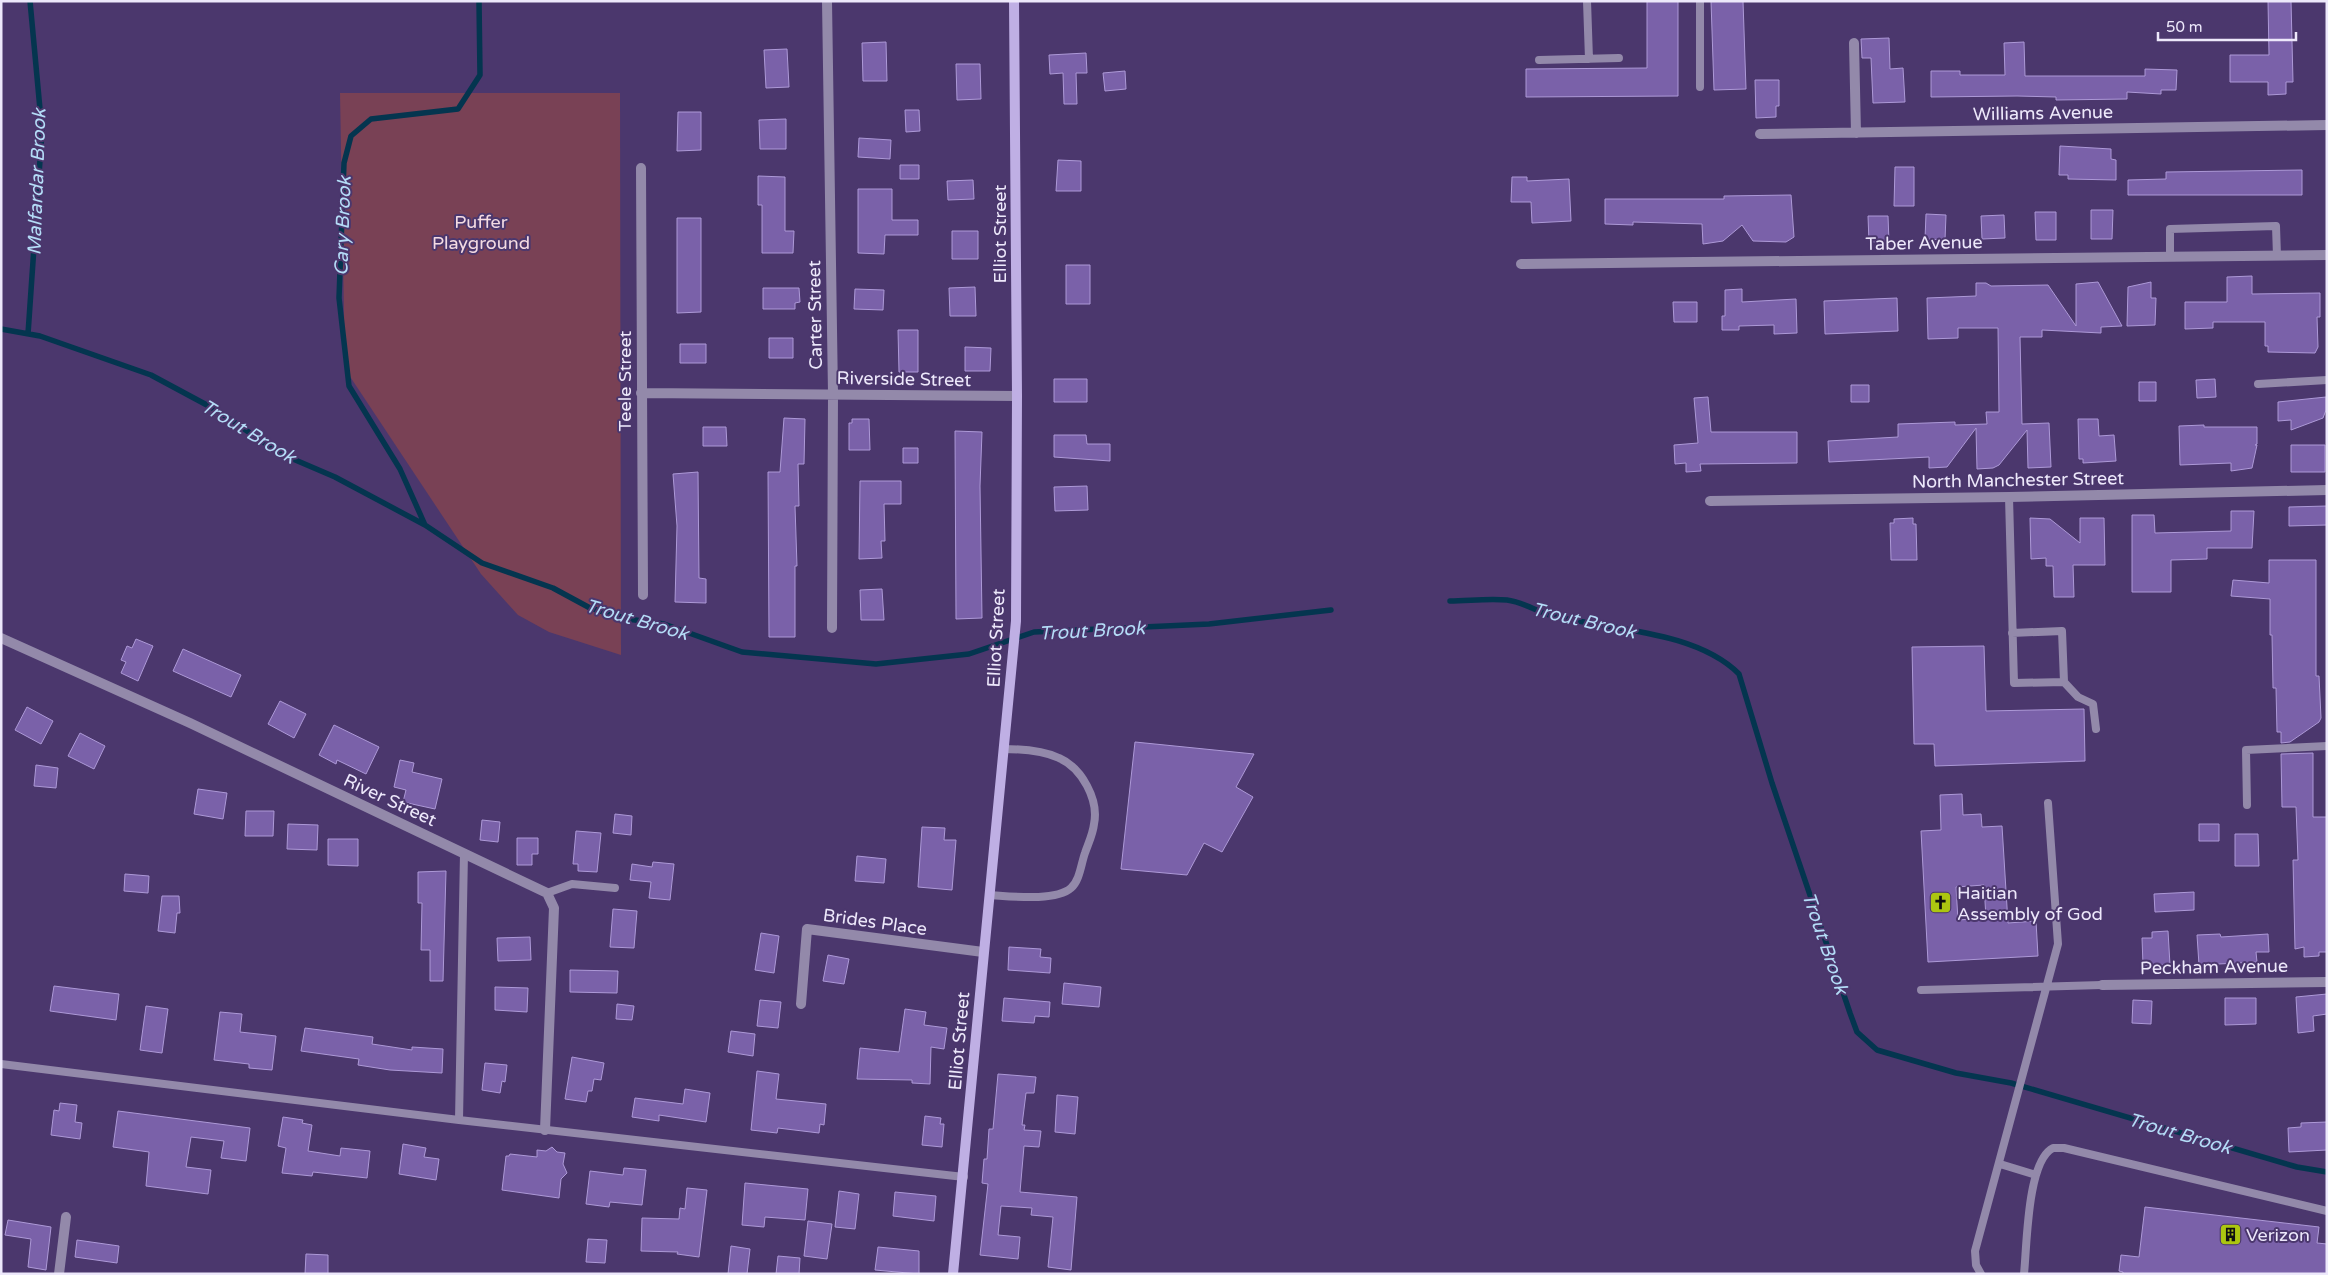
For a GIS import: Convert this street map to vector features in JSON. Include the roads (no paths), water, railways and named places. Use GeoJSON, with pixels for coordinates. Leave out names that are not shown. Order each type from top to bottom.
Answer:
{"type":"FeatureCollection","features":[{"type":"Feature","properties":{"kind":"street","name":"Carter Street"},"geometry":{"type":"LineString","coordinates":[[827,1],[833,394],[832,628]]}},
{"type":"Feature","properties":{"kind":"street","name":"Elliot Street"},"geometry":{"type":"LineString","coordinates":[[953,1274],[964,1177],[983,952],[1016,621],[1017,396],[1014,1]]}},
{"type":"Feature","properties":{"kind":"street"},"geometry":{"type":"LineString","coordinates":[[1854,43],[1856,133]]}},
{"type":"Feature","properties":{"kind":"street","name":"Williams Avenue"},"geometry":{"type":"LineString","coordinates":[[1760,134],[2327,125]]}},
{"type":"Feature","properties":{"kind":"street","name":"Teele Street"},"geometry":{"type":"LineString","coordinates":[[640,168],[643,595]]}},
{"type":"Feature","properties":{"kind":"street","name":"Taber Avenue"},"geometry":{"type":"LineString","coordinates":[[1521,264],[2327,255]]}},
{"type":"Feature","properties":{"kind":"street","name":"Riverside Street"},"geometry":{"type":"LineString","coordinates":[[642,393],[1017,396]]}},
{"type":"Feature","properties":{"kind":"street","name":"North Manchester Street"},"geometry":{"type":"LineString","coordinates":[[1710,501],[2010,498],[2327,490]]}},
{"type":"Feature","properties":{"kind":"street","name":"River Street"},"geometry":{"type":"LineString","coordinates":[[1,638],[185,721],[547,893]]}},
{"type":"Feature","properties":{"kind":"street"},"geometry":{"type":"LineString","coordinates":[[545,1130],[554,908],[547,893]]}},
{"type":"Feature","properties":{"kind":"street","name":"Brides Place"},"geometry":{"type":"LineString","coordinates":[[801,1004],[808,929],[983,952]]}},
{"type":"Feature","properties":{"kind":"street","name":"Peckham Avenue"},"geometry":{"type":"LineString","coordinates":[[2102,985],[2327,982]]}},
{"type":"Feature","properties":{"kind":"street"},"geometry":{"type":"LineString","coordinates":[[59,1274],[66,1218]]}},
{"type":"Feature","properties":{"kind":"lane"},"geometry":{"type":"LineString","coordinates":[[1587,1],[1589,59]]}},
{"type":"Feature","properties":{"kind":"lane"},"geometry":{"type":"LineString","coordinates":[[1700,1],[1700,87]]}},
{"type":"Feature","properties":{"kind":"lane"},"geometry":{"type":"LineString","coordinates":[[1539,60],[1619,58]]}},
{"type":"Feature","properties":{"kind":"lane"},"geometry":{"type":"LineString","coordinates":[[2170,257],[2170,229],[2276,226],[2277,256]]}},
{"type":"Feature","properties":{"kind":"lane"},"geometry":{"type":"LineString","coordinates":[[2258,384],[2327,380]]}},
{"type":"Feature","properties":{"kind":"lane"},"geometry":{"type":"LineString","coordinates":[[2010,498],[2014,683],[2064,682]]}},
{"type":"Feature","properties":{"kind":"lane"},"geometry":{"type":"LineString","coordinates":[[2012,633],[2062,632],[2064,682],[2078,697],[2093,704],[2096,729]]}},
{"type":"Feature","properties":{"kind":"lane"},"geometry":{"type":"LineString","coordinates":[[2246,805],[2246,750],[2327,746]]}},
{"type":"Feature","properties":{"kind":"lane"},"geometry":{"type":"LineString","coordinates":[[989,895],[1032,897],[1057,895],[1070,888],[1078,876],[1094,824],[1095,805],[1087,786],[1061,758],[1045,753],[1003,749]]}},
{"type":"Feature","properties":{"kind":"lane"},"geometry":{"type":"LineString","coordinates":[[1981,1274],[1976,1265],[1976,1251],[2058,944],[2048,803]]}},
{"type":"Feature","properties":{"kind":"lane"},"geometry":{"type":"LineString","coordinates":[[459,1120],[464,852]]}},
{"type":"Feature","properties":{"kind":"lane"},"geometry":{"type":"LineString","coordinates":[[547,893],[572,884],[615,888]]}},
{"type":"Feature","properties":{"kind":"lane"},"geometry":{"type":"LineString","coordinates":[[1921,990],[2102,985]]}},
{"type":"Feature","properties":{"kind":"lane"},"geometry":{"type":"LineString","coordinates":[[1,1064],[459,1120],[964,1177]]}},
{"type":"Feature","properties":{"kind":"lane"},"geometry":{"type":"LineString","coordinates":[[2024,1274],[2036,1174],[2049,1150],[2058,1147],[2327,1211]]}},
{"type":"Feature","properties":{"kind":"lane"},"geometry":{"type":"LineString","coordinates":[[2000,1164],[2036,1174]]}},
{"type":"Feature","properties":{"kind":"waterway","name":"Malfardar Brook"},"geometry":{"type":"LineString","coordinates":[[28,334],[42,131],[30,1]]}},
{"type":"Feature","properties":{"kind":"waterway","name":"Cary Brook"},"geometry":{"type":"LineString","coordinates":[[425,525],[400,469],[349,386],[339,298],[344,163],[351,136],[371,119],[458,109],[480,75],[479,1]]}},
{"type":"Feature","properties":{"kind":"waterway","name":"Trout Brook"},"geometry":{"type":"LineString","coordinates":[[1,329],[40,336],[151,375],[218,411],[279,453],[335,477],[425,525],[482,563],[553,588],[590,608],[628,619],[664,624],[742,652],[876,664],[969,654],[1034,632],[1209,624],[1331,610]]}},
{"type":"Feature","properties":{"kind":"waterway","name":"Trout Brook"},"geometry":{"type":"LineString","coordinates":[[1450,601],[1507,600],[1553,616],[1677,640],[1721,660],[1739,674],[1772,783],[1850,1013],[1857,1032],[1877,1050],[1956,1073],[2011,1083],[2297,1167],[2327,1172]]}},
{"type":"Feature","properties":{"kind":"place","name":"Haitian Assembly of God"},"geometry":{"type":"Point","coordinates":[1941,903]}},
{"type":"Feature","properties":{"kind":"place","name":"Verizon"},"geometry":{"type":"Point","coordinates":[2230,1235]}},
{"type":"Feature","properties":{"kind":"park label","name":"Puffer Playground"},"geometry":{"type":"Point","coordinates":[481,232]}}]}
